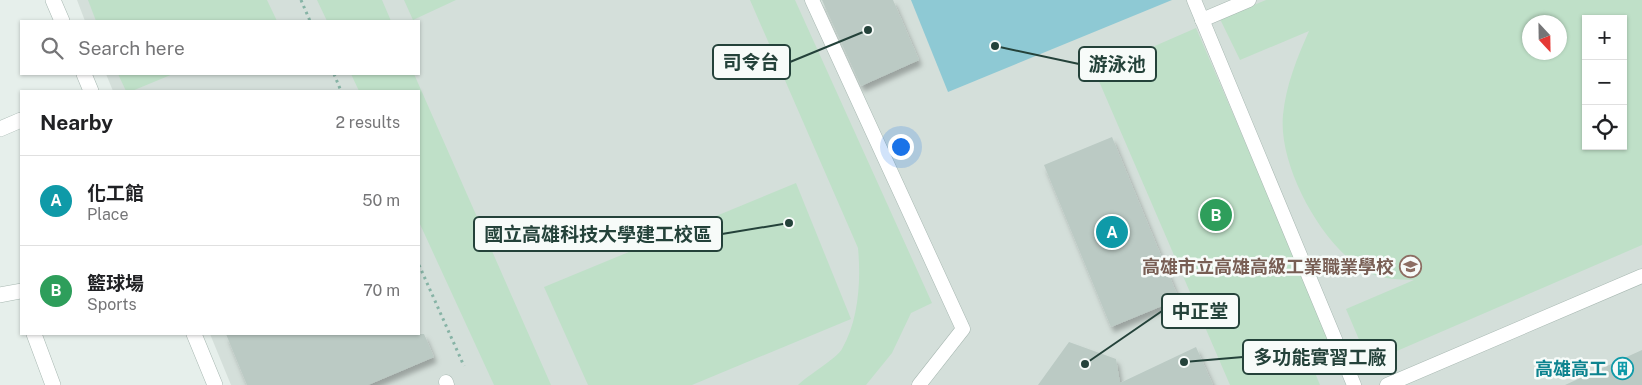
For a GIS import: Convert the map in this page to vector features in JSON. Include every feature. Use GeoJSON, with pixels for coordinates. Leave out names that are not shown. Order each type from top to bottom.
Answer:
{"type":"FeatureCollection","features":[{"type":"Feature","properties":{"kind":"street"},"geometry":{"type":"LineString","coordinates":[[52,0],[62,20]]}},
{"type":"Feature","properties":{"kind":"street"},"geometry":{"type":"LineString","coordinates":[[84,75],[91,90]]}},
{"type":"Feature","properties":{"kind":"street"},"geometry":{"type":"LineString","coordinates":[[0,129],[20,120]]}},
{"type":"Feature","properties":{"kind":"street"},"geometry":{"type":"LineString","coordinates":[[0,296],[20,295]]}},
{"type":"Feature","properties":{"kind":"street"},"geometry":{"type":"LineString","coordinates":[[34,335],[53,385]]}},
{"type":"Feature","properties":{"kind":"street"},"geometry":{"type":"LineString","coordinates":[[194,335],[215,385]]}},
{"type":"Feature","properties":{"kind":"lane"},"geometry":{"type":"LineString","coordinates":[[812,0],[962,329],[919,385]]}},
{"type":"Feature","properties":{"kind":"lane"},"geometry":{"type":"LineString","coordinates":[[1194,0],[1354,385]]}},
{"type":"Feature","properties":{"kind":"lane"},"geometry":{"type":"LineString","coordinates":[[1202,20],[1249,0]]}},
{"type":"Feature","properties":{"kind":"lane"},"geometry":{"type":"LineString","coordinates":[[1387,385],[1642,276]]}},
{"type":"Feature","properties":{"kind":"path"},"geometry":{"type":"LineString","coordinates":[[301,0],[310,20]]}},
{"type":"Feature","properties":{"kind":"path"},"geometry":{"type":"LineString","coordinates":[[334,75],[342,90]]}},
{"type":"Feature","properties":{"kind":"path"},"geometry":{"type":"LineString","coordinates":[[420,267],[465,368]]}},
{"type":"Feature","properties":{"kind":"shaded area"},"geometry":{"type":"Polygon","coordinates":[[[77,0],[1642,0],[1642,385],[231,385],[210,335],[420,335],[420,90],[113,90],[106,75],[420,75],[420,20],[85,20],[77,0]]]}},
{"type":"Feature","properties":{"kind":"green space"},"geometry":{"type":"Polygon","coordinates":[[[88,0],[267,0],[277,20],[96,20],[88,0]]]}},
{"type":"Feature","properties":{"kind":"green space"},"geometry":{"type":"Polygon","coordinates":[[[317,0],[382,0],[391,20],[327,20],[317,0]]]}},
{"type":"Feature","properties":{"kind":"green space"},"geometry":{"type":"Polygon","coordinates":[[[404,0],[456,0],[413,20],[404,0]]]}},
{"type":"Feature","properties":{"kind":"green space"},"geometry":{"type":"Polygon","coordinates":[[[750,0],[795,0],[932,303],[911,313],[892,353],[866,385],[798,385],[839,353],[848,337],[858,299],[858,248],[750,0]]]}},
{"type":"Feature","properties":{"kind":"green space"},"geometry":{"type":"Polygon","coordinates":[[[1266,0],[1642,0],[1642,245],[1369,363],[1346,309],[1414,280],[1378,276],[1366,271],[1350,259],[1319,224],[1295,180],[1283,135],[1283,115],[1293,72],[1309,31],[1240,60],[1220,19],[1266,0]]]}},
{"type":"Feature","properties":{"kind":"green space"},"geometry":{"type":"Polygon","coordinates":[[[1196,28],[1338,358],[1313,368],[1320,385],[1230,385],[1095,72],[1196,28]]]}},
{"type":"Feature","properties":{"kind":"green space"},"geometry":{"type":"Polygon","coordinates":[[[118,75],[171,75],[134,90],[126,90],[118,75]]]}},
{"type":"Feature","properties":{"kind":"green space"},"geometry":{"type":"Polygon","coordinates":[[[351,75],[414,75],[551,385],[494,385],[420,224],[420,90],[359,90],[351,75]]]}},
{"type":"Feature","properties":{"kind":"green space"},"geometry":{"type":"Polygon","coordinates":[[[796,183],[851,319],[692,385],[588,385],[544,287],[796,183]]]}},
{"type":"Feature","properties":{"kind":"water"},"geometry":{"type":"Polygon","coordinates":[[[911,0],[1172,0],[948,92],[911,0]]]}},
{"type":"Feature","properties":{"kind":"building"},"geometry":{"type":"Polygon","coordinates":[[[822,0],[893,0],[919,60],[861,86],[822,0]]]}},
{"type":"Feature","properties":{"kind":"building"},"geometry":{"type":"Polygon","coordinates":[[[1112,137],[1179,299],[1111,327],[1044,165],[1112,137]]]}},
{"type":"Feature","properties":{"kind":"building"},"geometry":{"type":"Polygon","coordinates":[[[424,334],[434,357],[368,385],[247,385],[226,335],[424,334]]]}},
{"type":"Feature","properties":{"kind":"building"},"geometry":{"type":"Polygon","coordinates":[[[1069,342],[1116,359],[1120,383],[1196,347],[1213,385],[1038,385],[1069,342]]]}},
{"type":"Feature","properties":{"kind":"building","name":"高雄高工"},"geometry":{"type":"Polygon","coordinates":[[[1642,350],[1642,385],[1565,385],[1642,350]]]}},
{"type":"Feature","properties":{"kind":"place","name":"司令台"},"geometry":{"type":"Point","coordinates":[868,30]}},
{"type":"Feature","properties":{"kind":"place","name":"游泳池"},"geometry":{"type":"Point","coordinates":[995,46]}},
{"type":"Feature","properties":{"kind":"place","name":"籃球場"},"geometry":{"type":"Point","coordinates":[1216,215]}},
{"type":"Feature","properties":{"kind":"place","name":"國立高雄科技大學建工校區"},"geometry":{"type":"Point","coordinates":[789,223]}},
{"type":"Feature","properties":{"kind":"place","name":"化工館"},"geometry":{"type":"Point","coordinates":[1112,232]}},
{"type":"Feature","properties":{"kind":"place","name":"高雄市立高雄高級工業職業學校"},"geometry":{"type":"Point","coordinates":[1410,266]}},
{"type":"Feature","properties":{"kind":"place","name":"多功能實習工廠"},"geometry":{"type":"Point","coordinates":[1184,362]}},
{"type":"Feature","properties":{"kind":"place","name":"中正堂"},"geometry":{"type":"Point","coordinates":[1085,364]}},
{"type":"Feature","properties":{"kind":"place","name":"高雄高工"},"geometry":{"type":"Point","coordinates":[1623,368]}}]}
